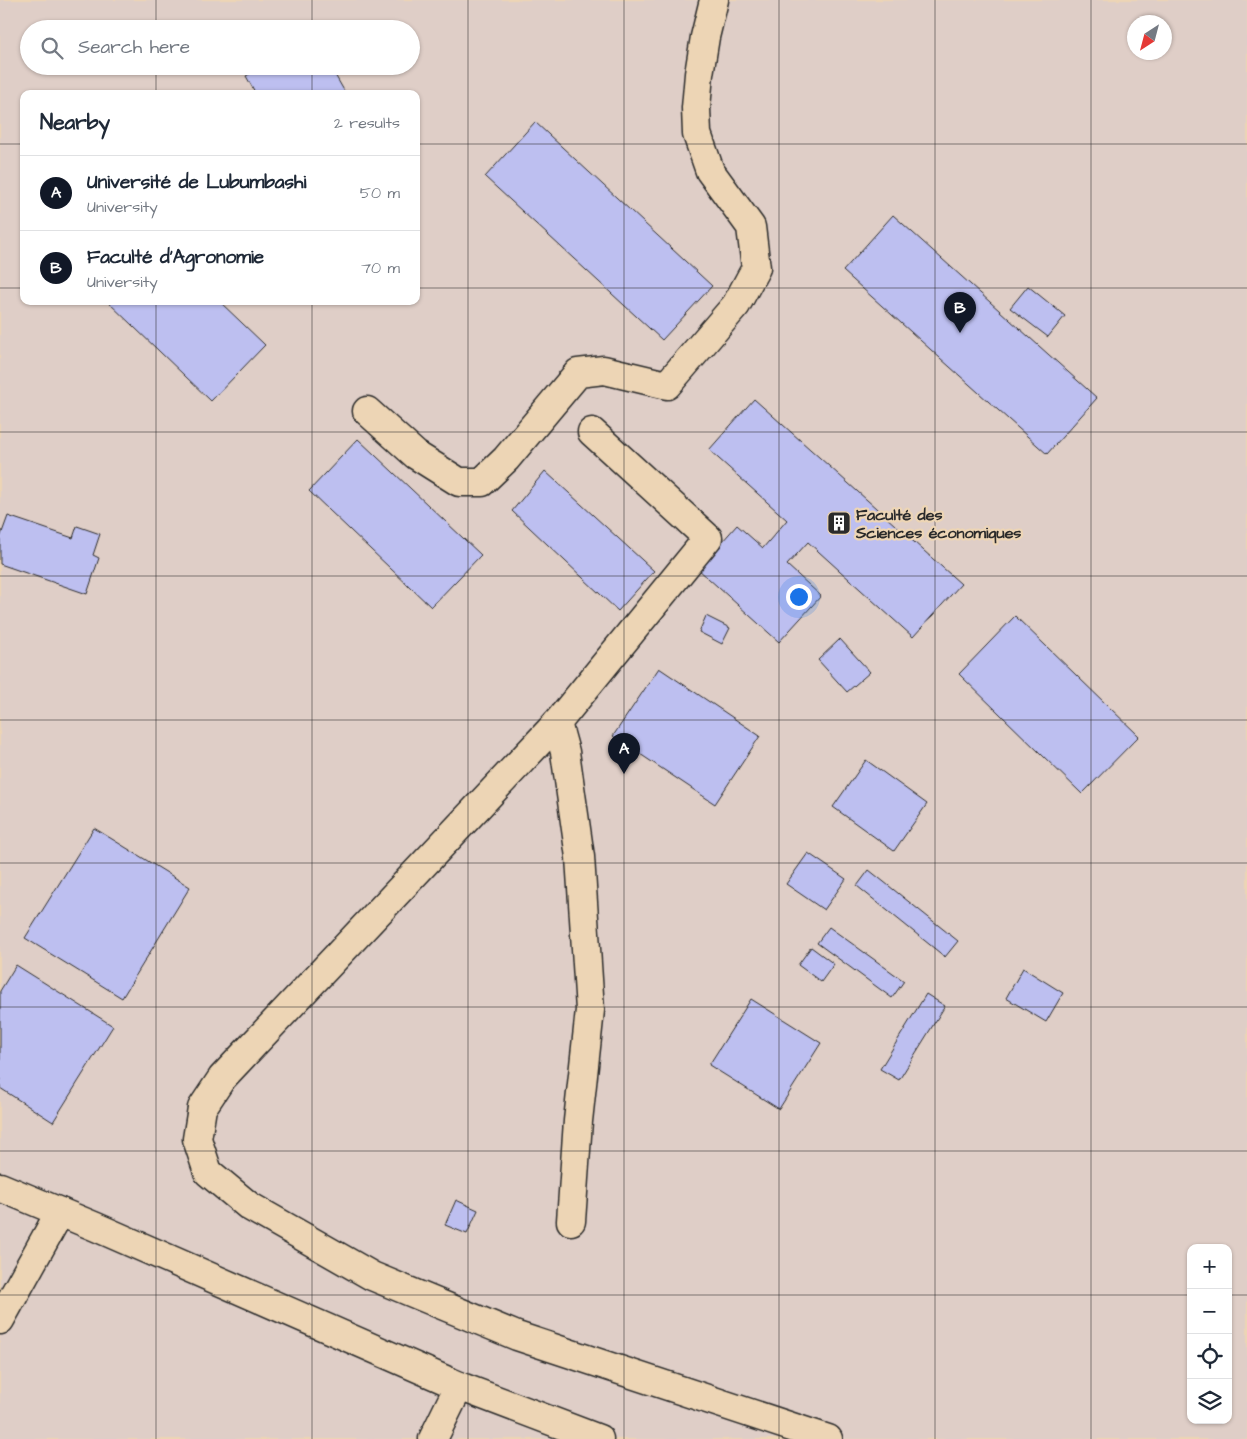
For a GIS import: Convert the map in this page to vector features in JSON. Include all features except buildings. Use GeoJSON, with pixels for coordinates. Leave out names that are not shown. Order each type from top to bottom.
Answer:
{"type":"FeatureCollection","features":[{"type":"Feature","properties":{"kind":"street"},"geometry":{"type":"LineString","coordinates":[[367,411],[416,455],[459,482],[482,482],[506,459],[578,373],[604,370],[666,385],[736,305],[756,268],[751,227],[710,171],[697,134],[696,108],[699,74],[714,0]]}},
{"type":"Feature","properties":{"kind":"street"},"geometry":{"type":"LineString","coordinates":[[592,432],[708,538],[557,723],[222,1078],[202,1108],[197,1139],[208,1172],[249,1206],[372,1276],[517,1336],[828,1439]]}},
{"type":"Feature","properties":{"kind":"street"},"geometry":{"type":"LineString","coordinates":[[557,723],[566,752],[580,857],[590,1010],[578,1121],[571,1221]]}},
{"type":"Feature","properties":{"kind":"street"},"geometry":{"type":"LineString","coordinates":[[0,1186],[460,1386],[599,1439]]}},
{"type":"Feature","properties":{"kind":"street"},"geometry":{"type":"LineString","coordinates":[[0,1320],[60,1212]]}},
{"type":"Feature","properties":{"kind":"street"},"geometry":{"type":"LineString","coordinates":[[433,1439],[460,1386]]}},
{"type":"Feature","properties":{"kind":"shaded area"},"geometry":{"type":"Polygon","coordinates":[[[0,0],[1247,0],[1247,1439],[0,1439],[0,0]]]}},
{"type":"Feature","properties":{"kind":"place","name":"Faculté d'Agronomie"},"geometry":{"type":"Point","coordinates":[960,333]}},
{"type":"Feature","properties":{"kind":"place","name":"Faculté des Sciences économiques"},"geometry":{"type":"Point","coordinates":[839,523]}},
{"type":"Feature","properties":{"kind":"place","name":"Université de Lubumbashi"},"geometry":{"type":"Point","coordinates":[624,774]}}]}
